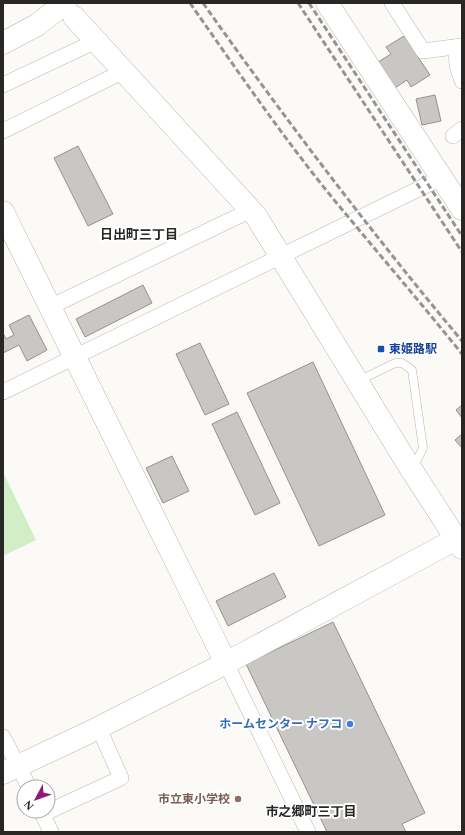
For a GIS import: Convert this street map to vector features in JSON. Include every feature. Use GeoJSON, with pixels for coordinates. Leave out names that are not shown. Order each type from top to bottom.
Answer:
{"type":"FeatureCollection","features":[{"type":"Feature","properties":{"kind":"street"},"geometry":{"type":"LineString","coordinates":[[327,3],[462,209]]}},
{"type":"Feature","properties":{"kind":"street"},"geometry":{"type":"LineString","coordinates":[[392,3],[423,51],[459,46],[457,66],[462,81]]}},
{"type":"Feature","properties":{"kind":"street"},"geometry":{"type":"LineString","coordinates":[[3,43],[69,10],[256,216],[282,256],[409,466],[460,542],[226,663],[10,770]]}},
{"type":"Feature","properties":{"kind":"street"},"geometry":{"type":"LineString","coordinates":[[3,85],[96,41]]}},
{"type":"Feature","properties":{"kind":"street"},"geometry":{"type":"LineString","coordinates":[[3,131],[124,71]]}},
{"type":"Feature","properties":{"kind":"street"},"geometry":{"type":"LineString","coordinates":[[3,392],[441,178]]}},
{"type":"Feature","properties":{"kind":"street"},"geometry":{"type":"LineString","coordinates":[[50,307],[251,210]]}},
{"type":"Feature","properties":{"kind":"street"},"geometry":{"type":"LineString","coordinates":[[3,212],[308,832]]}},
{"type":"Feature","properties":{"kind":"street"},"geometry":{"type":"LineString","coordinates":[[56,807],[121,778],[98,726]]}},
{"type":"Feature","properties":{"kind":"street"},"geometry":{"type":"LineString","coordinates":[[3,736],[10,770],[20,779]]}},
{"type":"Feature","properties":{"kind":"street"},"geometry":{"type":"LineString","coordinates":[[45,819],[51,832]]}},
{"type":"Feature","properties":{"kind":"lane"},"geometry":{"type":"LineString","coordinates":[[358,381],[394,363],[402,363],[412,370],[424,448],[417,460],[409,466]]}},
{"type":"Feature","properties":{"kind":"green space"},"geometry":{"type":"Polygon","coordinates":[[[3,472],[36,540],[3,556],[3,472]]]}},
{"type":"Feature","properties":{"kind":"building"},"geometry":{"type":"Polygon","coordinates":[[[404,36],[430,75],[411,87],[407,80],[395,88],[378,62],[391,54],[386,47],[404,36]]]}},
{"type":"Feature","properties":{"kind":"building"},"geometry":{"type":"Polygon","coordinates":[[[435,95],[441,121],[422,125],[416,99],[435,95]]]}},
{"type":"Feature","properties":{"kind":"building"},"geometry":{"type":"Polygon","coordinates":[[[78,146],[113,214],[88,226],[54,158],[78,146]]]}},
{"type":"Feature","properties":{"kind":"building"},"geometry":{"type":"Polygon","coordinates":[[[143,285],[152,303],[85,337],[76,319],[143,285]]]}},
{"type":"Feature","properties":{"kind":"building"},"geometry":{"type":"Polygon","coordinates":[[[29,315],[47,350],[27,361],[19,345],[3,353],[3,333],[6,339],[14,335],[9,325],[29,315]]]}},
{"type":"Feature","properties":{"kind":"building"},"geometry":{"type":"Polygon","coordinates":[[[200,343],[229,404],[205,415],[176,354],[200,343]]]}},
{"type":"Feature","properties":{"kind":"building"},"geometry":{"type":"Polygon","coordinates":[[[313,362],[385,515],[319,546],[247,393],[313,362]]]}},
{"type":"Feature","properties":{"kind":"building"},"geometry":{"type":"Polygon","coordinates":[[[462,405],[462,418],[456,410],[462,405]]]}},
{"type":"Feature","properties":{"kind":"building"},"geometry":{"type":"Polygon","coordinates":[[[237,412],[280,503],[255,515],[212,424],[237,412]]]}},
{"type":"Feature","properties":{"kind":"building"},"geometry":{"type":"Polygon","coordinates":[[[462,434],[462,448],[455,440],[462,434]]]}},
{"type":"Feature","properties":{"kind":"building"},"geometry":{"type":"Polygon","coordinates":[[[172,456],[189,491],[163,503],[146,468],[172,456]]]}},
{"type":"Feature","properties":{"kind":"building"},"geometry":{"type":"Polygon","coordinates":[[[274,573],[286,597],[228,626],[216,601],[274,573]]]}},
{"type":"Feature","properties":{"kind":"building"},"geometry":{"type":"Polygon","coordinates":[[[333,622],[425,813],[402,824],[406,832],[327,832],[246,664],[333,622]]]}},
{"type":"Feature","properties":{"kind":"railway"},"geometry":{"type":"LineString","coordinates":[[190,3],[256,98],[308,167],[462,354]]}},
{"type":"Feature","properties":{"kind":"railway"},"geometry":{"type":"LineString","coordinates":[[203,3],[329,175],[462,341]]}},
{"type":"Feature","properties":{"kind":"railway"},"geometry":{"type":"LineString","coordinates":[[298,3],[462,252]]}},
{"type":"Feature","properties":{"kind":"railway"},"geometry":{"type":"LineString","coordinates":[[309,3],[462,236]]}},
{"type":"Feature","properties":{"kind":"place","name":"東姫路駅"},"geometry":{"type":"Point","coordinates":[381,349]}},
{"type":"Feature","properties":{"kind":"place","name":"ホームセンター ナフコ"},"geometry":{"type":"Point","coordinates":[350,724]}},
{"type":"Feature","properties":{"kind":"place","name":"市立東小学校"},"geometry":{"type":"Point","coordinates":[238,799]}},
{"type":"Feature","properties":{"kind":"district","name":"日出町三丁目"},"geometry":{"type":"Point","coordinates":[139,234]}},
{"type":"Feature","properties":{"kind":"district","name":"市之郷町三丁目"},"geometry":{"type":"Point","coordinates":[311,811]}}]}
